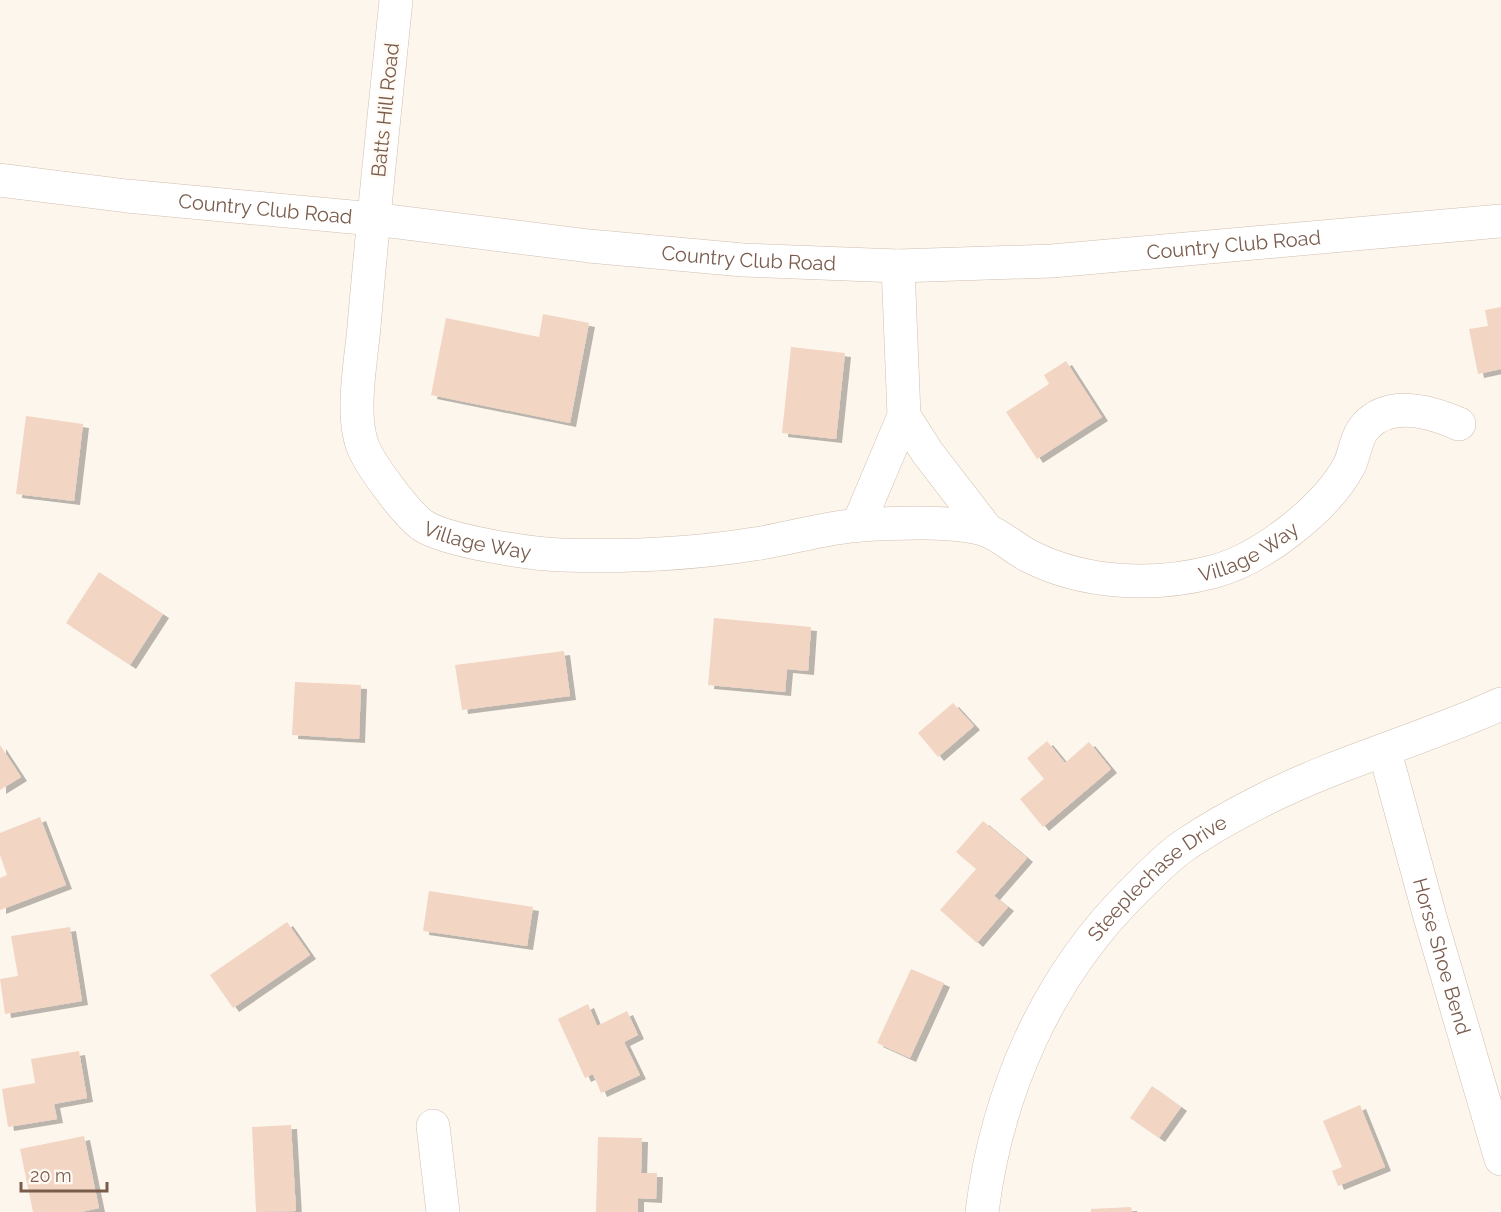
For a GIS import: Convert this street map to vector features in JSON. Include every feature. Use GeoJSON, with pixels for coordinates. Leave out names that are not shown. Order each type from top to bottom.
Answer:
{"type":"FeatureCollection","features":[{"type":"Feature","properties":{"kind":"street","name":"Batts Hill Road"},"geometry":{"type":"LineString","coordinates":[[373,219],[396,0]]}},
{"type":"Feature","properties":{"kind":"street","name":"Country Club Road"},"geometry":{"type":"LineString","coordinates":[[0,180],[127,196],[373,219],[589,246],[742,260],[897,266],[1052,261],[1501,221]]}},
{"type":"Feature","properties":{"kind":"street","name":"Village Way"},"geometry":{"type":"LineString","coordinates":[[373,219],[358,407],[361,442],[377,474],[422,526],[473,543],[558,555],[655,553],[752,545],[858,525],[945,524],[987,530]]}},
{"type":"Feature","properties":{"kind":"street","name":"Village Way"},"geometry":{"type":"LineString","coordinates":[[858,525],[904,416],[897,266]]}},
{"type":"Feature","properties":{"kind":"street","name":"Village Way"},"geometry":{"type":"LineString","coordinates":[[904,416],[927,452],[987,530],[1031,558],[1080,575],[1126,582],[1211,573],[1249,559],[1322,502],[1348,467],[1364,428],[1382,415],[1407,409],[1435,414],[1459,424]]}},
{"type":"Feature","properties":{"kind":"street","name":"Steeplechase Drive"},"geometry":{"type":"LineString","coordinates":[[982,1212],[988,1165],[1003,1108],[1024,1054],[1048,1002],[1077,956],[1110,915],[1181,848],[1221,823],[1311,778],[1385,752],[1501,704]]}},
{"type":"Feature","properties":{"kind":"street","name":"Horse Shoe Bend"},"geometry":{"type":"LineString","coordinates":[[1385,752],[1430,917],[1501,1159]]}},
{"type":"Feature","properties":{"kind":"street"},"geometry":{"type":"LineString","coordinates":[[433,1126],[442,1212]]}},
{"type":"Feature","properties":{"kind":"building"},"geometry":{"type":"Polygon","coordinates":[[[1501,307],[1501,369],[1478,374],[1469,329],[1488,326],[1485,310],[1501,307]]]}},
{"type":"Feature","properties":{"kind":"building"},"geometry":{"type":"Polygon","coordinates":[[[543,314],[589,323],[570,423],[431,395],[446,318],[539,337],[543,314]]]}},
{"type":"Feature","properties":{"kind":"building"},"geometry":{"type":"Polygon","coordinates":[[[791,347],[845,353],[836,439],[782,433],[791,347]]]}},
{"type":"Feature","properties":{"kind":"building"},"geometry":{"type":"Polygon","coordinates":[[[1066,361],[1102,417],[1037,459],[1006,412],[1049,384],[1044,375],[1066,361]]]}},
{"type":"Feature","properties":{"kind":"building"},"geometry":{"type":"Polygon","coordinates":[[[26,416],[83,424],[74,501],[16,494],[26,416]]]}},
{"type":"Feature","properties":{"kind":"building"},"geometry":{"type":"Polygon","coordinates":[[[99,572],[163,614],[130,665],[66,623],[99,572]]]}},
{"type":"Feature","properties":{"kind":"building"},"geometry":{"type":"Polygon","coordinates":[[[714,618],[811,627],[808,671],[787,669],[785,692],[708,685],[714,618]]]}},
{"type":"Feature","properties":{"kind":"building"},"geometry":{"type":"Polygon","coordinates":[[[564,651],[570,696],[462,710],[455,665],[564,651]]]}},
{"type":"Feature","properties":{"kind":"building"},"geometry":{"type":"Polygon","coordinates":[[[295,682],[361,685],[359,739],[292,735],[295,682]]]}},
{"type":"Feature","properties":{"kind":"building"},"geometry":{"type":"Polygon","coordinates":[[[953,703],[974,726],[938,757],[918,733],[953,703]]]}},
{"type":"Feature","properties":{"kind":"building"},"geometry":{"type":"Polygon","coordinates":[[[1047,741],[1065,763],[1089,742],[1111,769],[1043,827],[1020,799],[1044,779],[1027,758],[1047,741]]]}},
{"type":"Feature","properties":{"kind":"building"},"geometry":{"type":"Polygon","coordinates":[[[0,745],[21,777],[0,790],[0,745]]]}},
{"type":"Feature","properties":{"kind":"building"},"geometry":{"type":"Polygon","coordinates":[[[40,817],[66,885],[0,910],[0,878],[7,875],[0,855],[0,833],[40,817]]]}},
{"type":"Feature","properties":{"kind":"building"},"geometry":{"type":"Polygon","coordinates":[[[983,821],[1027,858],[994,896],[1008,907],[977,943],[940,910],[976,869],[956,852],[983,821]]]}},
{"type":"Feature","properties":{"kind":"building"},"geometry":{"type":"Polygon","coordinates":[[[429,891],[533,907],[527,946],[423,931],[429,891]]]}},
{"type":"Feature","properties":{"kind":"building"},"geometry":{"type":"Polygon","coordinates":[[[287,922],[310,955],[233,1008],[210,975],[287,922]]]}},
{"type":"Feature","properties":{"kind":"building"},"geometry":{"type":"Polygon","coordinates":[[[70,927],[82,1001],[5,1014],[0,979],[18,976],[11,936],[70,927]]]}},
{"type":"Feature","properties":{"kind":"building"},"geometry":{"type":"Polygon","coordinates":[[[911,969],[944,983],[910,1058],[877,1043],[911,969]]]}},
{"type":"Feature","properties":{"kind":"building"},"geometry":{"type":"Polygon","coordinates":[[[588,1004],[597,1026],[627,1011],[638,1035],[624,1042],[640,1075],[601,1093],[593,1074],[585,1078],[558,1019],[588,1004]]]}},
{"type":"Feature","properties":{"kind":"building"},"geometry":{"type":"Polygon","coordinates":[[[79,1051],[87,1098],[54,1104],[57,1119],[8,1127],[2,1089],[35,1083],[31,1059],[79,1051]]]}},
{"type":"Feature","properties":{"kind":"building"},"geometry":{"type":"Polygon","coordinates":[[[1152,1086],[1181,1107],[1159,1138],[1130,1118],[1152,1086]]]}},
{"type":"Feature","properties":{"kind":"building"},"geometry":{"type":"Polygon","coordinates":[[[1360,1105],[1385,1167],[1338,1186],[1332,1171],[1342,1167],[1323,1121],[1360,1105]]]}},
{"type":"Feature","properties":{"kind":"building"},"geometry":{"type":"Polygon","coordinates":[[[291,1125],[296,1211],[256,1212],[252,1127],[291,1125]]]}},
{"type":"Feature","properties":{"kind":"building"},"geometry":{"type":"Polygon","coordinates":[[[84,1136],[99,1208],[81,1212],[33,1212],[20,1149],[84,1136]]]}},
{"type":"Feature","properties":{"kind":"building"},"geometry":{"type":"Polygon","coordinates":[[[598,1137],[642,1138],[641,1173],[657,1173],[656,1199],[638,1198],[638,1212],[596,1212],[598,1137]]]}},
{"type":"Feature","properties":{"kind":"building"},"geometry":{"type":"Polygon","coordinates":[[[1131,1207],[1132,1212],[1091,1212],[1091,1209],[1131,1207]]]}}]}
